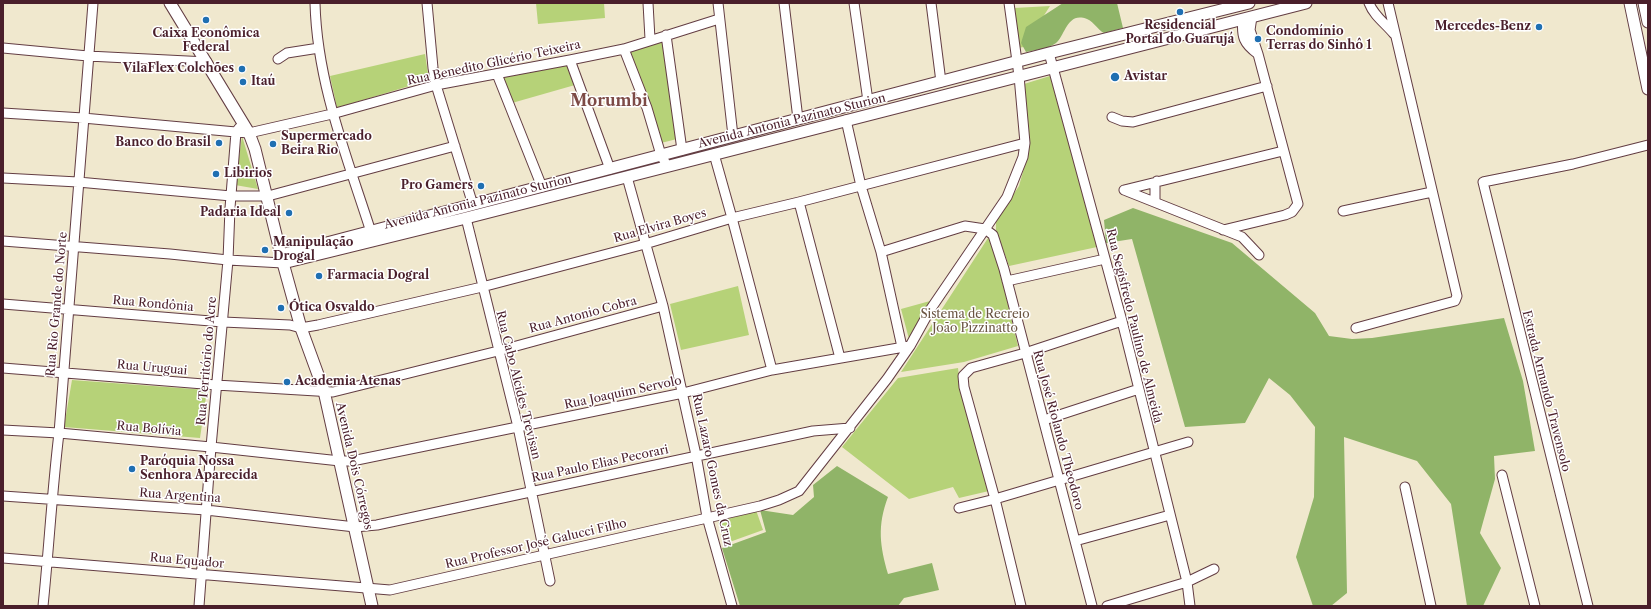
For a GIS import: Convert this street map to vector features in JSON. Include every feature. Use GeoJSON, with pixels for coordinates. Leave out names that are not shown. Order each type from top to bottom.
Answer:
{"type":"FeatureCollection","features":[{"type":"Feature","properties":{"kind":"main road","name":"Avenida Dois Córregos"},"geometry":{"type":"LineString","coordinates":[[170,3],[207,62],[243,130],[255,149],[268,196],[282,259],[301,328],[324,391],[372,606]]}},
{"type":"Feature","properties":{"kind":"main road","name":"Avenida Antonia Pazinato Sturion"},"geometry":{"type":"LineString","coordinates":[[282,259],[371,232],[1049,53],[1247,3]]}},
{"type":"Feature","properties":{"kind":"main road"},"geometry":{"type":"LineString","coordinates":[[1247,3],[1242,7],[1241,11],[1247,18]]}},
{"type":"Feature","properties":{"kind":"main road","name":"Avenida Antonia Pazinato Sturion"},"geometry":{"type":"LineString","coordinates":[[282,259],[486,213],[1247,18],[1280,6],[1306,3]]}},
{"type":"Feature","properties":{"kind":"main road"},"geometry":{"type":"LineString","coordinates":[[1630,3],[1648,89]]}},
{"type":"Feature","properties":{"kind":"main road"},"geometry":{"type":"LineString","coordinates":[[1644,3],[1648,22]]}},
{"type":"Feature","properties":{"kind":"main road"},"geometry":{"type":"LineString","coordinates":[[1637,37],[1642,45],[1648,45]]}},
{"type":"Feature","properties":{"kind":"main road"},"geometry":{"type":"LineString","coordinates":[[714,154],[731,147],[734,141],[734,136]]}},
{"type":"Feature","properties":{"kind":"main road"},"geometry":{"type":"LineString","coordinates":[[466,218],[473,205],[486,213]]}},
{"type":"Feature","properties":{"kind":"street","name":"Rua Rio Grande do Norte"},"geometry":{"type":"LineString","coordinates":[[43,606],[59,433],[93,3]]}},
{"type":"Feature","properties":{"kind":"street"},"geometry":{"type":"LineString","coordinates":[[314,3],[319,48],[332,114],[371,232]]}},
{"type":"Feature","properties":{"kind":"street"},"geometry":{"type":"LineString","coordinates":[[427,3],[436,85],[473,205]]}},
{"type":"Feature","properties":{"kind":"street"},"geometry":{"type":"LineString","coordinates":[[648,3],[650,39]]}},
{"type":"Feature","properties":{"kind":"street"},"geometry":{"type":"LineString","coordinates":[[718,3],[734,136]]}},
{"type":"Feature","properties":{"kind":"street"},"geometry":{"type":"LineString","coordinates":[[784,3],[798,119]]}},
{"type":"Feature","properties":{"kind":"street"},"geometry":{"type":"LineString","coordinates":[[854,3],[868,101]]}},
{"type":"Feature","properties":{"kind":"street"},"geometry":{"type":"LineString","coordinates":[[931,3],[941,82]]}},
{"type":"Feature","properties":{"kind":"street","name":"Rua Professor José Galucci Filho"},"geometry":{"type":"LineString","coordinates":[[369,589],[390,590],[780,500],[799,491],[887,379],[930,310],[1007,197],[1023,157],[1025,143],[1019,76],[1009,3]]}},
{"type":"Feature","properties":{"kind":"street"},"geometry":{"type":"LineString","coordinates":[[1369,3],[1377,17],[1395,35]]}},
{"type":"Feature","properties":{"kind":"street"},"geometry":{"type":"LineString","coordinates":[[1356,328],[1455,301],[1457,296],[1388,3]]}},
{"type":"Feature","properties":{"kind":"street"},"geometry":{"type":"LineString","coordinates":[[1223,230],[1285,215],[1292,212],[1298,204],[1258,54],[1246,44],[1242,27],[1247,18]]}},
{"type":"Feature","properties":{"kind":"street","name":"Rua Benedito Glicério Teixeira"},"geometry":{"type":"LineString","coordinates":[[3,112],[243,130],[332,114],[436,85],[624,49],[650,39],[719,19]]}},
{"type":"Feature","properties":{"kind":"street"},"geometry":{"type":"LineString","coordinates":[[666,35],[682,150]]}},
{"type":"Feature","properties":{"kind":"street"},"geometry":{"type":"LineString","coordinates":[[3,48],[88,56],[207,62]]}},
{"type":"Feature","properties":{"kind":"street"},"geometry":{"type":"LineString","coordinates":[[278,59],[287,53],[319,48]]}},
{"type":"Feature","properties":{"kind":"street"},"geometry":{"type":"LineString","coordinates":[[624,49],[647,108],[661,156],[669,166]]}},
{"type":"Feature","properties":{"kind":"street","name":"Rua Segisfredo Paulino de Almeida"},"geometry":{"type":"LineString","coordinates":[[1049,53],[1122,321],[1187,582],[1190,606]]}},
{"type":"Feature","properties":{"kind":"street"},"geometry":{"type":"LineString","coordinates":[[570,60],[610,169]]}},
{"type":"Feature","properties":{"kind":"street"},"geometry":{"type":"LineString","coordinates":[[496,74],[542,187]]}},
{"type":"Feature","properties":{"kind":"street"},"geometry":{"type":"LineString","coordinates":[[1112,117],[1122,121],[1133,122],[1267,86]]}},
{"type":"Feature","properties":{"kind":"street"},"geometry":{"type":"LineString","coordinates":[[846,120],[861,186],[881,252],[906,347]]}},
{"type":"Feature","properties":{"kind":"street","name":"Rua Território do Acre"},"geometry":{"type":"LineString","coordinates":[[199,606],[200,574],[228,260],[231,196],[243,130]]}},
{"type":"Feature","properties":{"kind":"street","name":"Rua Elvira Boyes"},"geometry":{"type":"LineString","coordinates":[[301,328],[482,287],[645,244],[732,218],[1025,143]]}},
{"type":"Feature","properties":{"kind":"street","name":"Estrada Armando Travensolo"},"geometry":{"type":"LineString","coordinates":[[1588,606],[1483,182],[1573,164],[1648,145]]}},
{"type":"Feature","properties":{"kind":"street"},"geometry":{"type":"LineString","coordinates":[[3,178],[78,182],[231,196],[268,196],[455,146]]}},
{"type":"Feature","properties":{"kind":"street"},"geometry":{"type":"LineString","coordinates":[[1259,256],[1242,237],[1124,190],[1283,150]]}},
{"type":"Feature","properties":{"kind":"street"},"geometry":{"type":"LineString","coordinates":[[714,154],[772,370]]}},
{"type":"Feature","properties":{"kind":"street","name":"Rua Lazaro Gomes da Cruz"},"geometry":{"type":"LineString","coordinates":[[627,177],[663,306],[696,455],[707,517],[732,606]]}},
{"type":"Feature","properties":{"kind":"street"},"geometry":{"type":"LineString","coordinates":[[1155,202],[1155,185],[1157,181]]}},
{"type":"Feature","properties":{"kind":"street"},"geometry":{"type":"LineString","coordinates":[[1343,212],[1432,192]]}},
{"type":"Feature","properties":{"kind":"street"},"geometry":{"type":"LineString","coordinates":[[799,202],[840,358]]}},
{"type":"Feature","properties":{"kind":"street","name":"Rua Cabo Alcides Trevisan"},"geometry":{"type":"LineString","coordinates":[[466,218],[498,352],[518,427],[530,492],[550,581]]}},
{"type":"Feature","properties":{"kind":"street"},"geometry":{"type":"LineString","coordinates":[[881,252],[965,226],[985,229]]}},
{"type":"Feature","properties":{"kind":"street","name":"Rua José Riolando Theodoro"},"geometry":{"type":"LineString","coordinates":[[985,229],[993,235],[1007,282],[1092,606]]}},
{"type":"Feature","properties":{"kind":"street"},"geometry":{"type":"LineString","coordinates":[[3,241],[228,260],[282,259]]}},
{"type":"Feature","properties":{"kind":"street"},"geometry":{"type":"LineString","coordinates":[[1007,282],[1105,259]]}},
{"type":"Feature","properties":{"kind":"street","name":"Rua Rondônia"},"geometry":{"type":"LineString","coordinates":[[3,304],[223,322],[290,325],[301,328]]}},
{"type":"Feature","properties":{"kind":"street","name":"Rua Antonio Cobra"},"geometry":{"type":"LineString","coordinates":[[324,391],[333,392],[498,352],[663,306]]}},
{"type":"Feature","properties":{"kind":"street"},"geometry":{"type":"LineString","coordinates":[[1021,606],[995,499],[964,387],[963,376],[971,368],[1122,321]]}},
{"type":"Feature","properties":{"kind":"street","name":"Rua Joaquim Servolo"},"geometry":{"type":"LineString","coordinates":[[340,461],[352,461],[402,452],[683,393],[772,370],[906,347]]}},
{"type":"Feature","properties":{"kind":"street","name":"Rua Uruguai"},"geometry":{"type":"LineString","coordinates":[[3,368],[216,385],[324,391]]}},
{"type":"Feature","properties":{"kind":"street"},"geometry":{"type":"LineString","coordinates":[[1044,420],[1139,389]]}},
{"type":"Feature","properties":{"kind":"street","name":"Rua Paulo Elias Pecorari"},"geometry":{"type":"LineString","coordinates":[[355,527],[377,525],[813,431],[850,428]]}},
{"type":"Feature","properties":{"kind":"street","name":"Rua Bolívia"},"geometry":{"type":"LineString","coordinates":[[3,430],[59,433],[340,461]]}},
{"type":"Feature","properties":{"kind":"street"},"geometry":{"type":"LineString","coordinates":[[959,508],[995,499],[1188,442]]}},
{"type":"Feature","properties":{"kind":"street"},"geometry":{"type":"LineString","coordinates":[[1502,475],[1535,606]]}},
{"type":"Feature","properties":{"kind":"street"},"geometry":{"type":"LineString","coordinates":[[1405,487],[1431,606]]}},
{"type":"Feature","properties":{"kind":"street","name":"Rua Argentina"},"geometry":{"type":"LineString","coordinates":[[3,496],[206,510],[355,527]]}},
{"type":"Feature","properties":{"kind":"street"},"geometry":{"type":"LineString","coordinates":[[1075,541],[1170,515]]}},
{"type":"Feature","properties":{"kind":"street","name":"Rua Equador"},"geometry":{"type":"LineString","coordinates":[[3,558],[369,589]]}},
{"type":"Feature","properties":{"kind":"street"},"geometry":{"type":"LineString","coordinates":[[1107,606],[1187,582],[1214,569]]}},
{"type":"Feature","properties":{"kind":"green space"},"geometry":{"type":"Polygon","coordinates":[[[536,3],[604,3],[605,18],[538,24],[536,3]]]}},
{"type":"Feature","properties":{"kind":"green space"},"geometry":{"type":"Polygon","coordinates":[[[1063,3],[1117,3],[1123,28],[1104,33],[1087,19],[1080,17],[1075,18],[1067,25],[1056,43],[1046,48],[1026,52],[1021,43],[1026,27],[1063,3]]]}},
{"type":"Feature","properties":{"kind":"green space"},"geometry":{"type":"Polygon","coordinates":[[[1050,6],[1024,47],[1017,48],[1014,8],[1050,6]]]}},
{"type":"Feature","properties":{"kind":"green space"},"geometry":{"type":"Polygon","coordinates":[[[664,40],[677,139],[661,143],[630,51],[664,40]]]}},
{"type":"Feature","properties":{"kind":"green space"},"geometry":{"type":"Polygon","coordinates":[[[425,54],[429,80],[337,108],[330,76],[425,54]]]}},
{"type":"Feature","properties":{"kind":"green space"},"geometry":{"type":"Polygon","coordinates":[[[567,64],[575,85],[512,103],[502,76],[567,64]]]}},
{"type":"Feature","properties":{"kind":"green space"},"geometry":{"type":"Polygon","coordinates":[[[1050,76],[1097,247],[1009,266],[996,230],[996,220],[1019,186],[1026,161],[1024,84],[1050,76]]]}},
{"type":"Feature","properties":{"kind":"green space"},"geometry":{"type":"Polygon","coordinates":[[[242,136],[258,189],[235,185],[242,136]]]}},
{"type":"Feature","properties":{"kind":"green space"},"geometry":{"type":"Polygon","coordinates":[[[1133,208],[1232,243],[1315,313],[1329,336],[1352,339],[1372,338],[1504,318],[1523,381],[1535,451],[1494,456],[1495,479],[1480,533],[1501,568],[1483,606],[1467,606],[1451,504],[1417,461],[1344,437],[1347,593],[1331,606],[1313,606],[1296,557],[1314,497],[1315,427],[1290,395],[1269,378],[1245,423],[1185,427],[1132,239],[1106,243],[1104,220],[1133,208]]]}},
{"type":"Feature","properties":{"kind":"green space","name":"Sistema de Recreio João Pìzzinatto"},"geometry":{"type":"Polygon","coordinates":[[[988,238],[992,239],[1018,346],[964,362],[901,372],[988,238]]]}},
{"type":"Feature","properties":{"kind":"green space"},"geometry":{"type":"Polygon","coordinates":[[[738,286],[749,335],[681,350],[670,304],[738,286]]]}},
{"type":"Feature","properties":{"kind":"green space"},"geometry":{"type":"Polygon","coordinates":[[[930,301],[909,339],[901,309],[930,301]]]}},
{"type":"Feature","properties":{"kind":"green space"},"geometry":{"type":"Polygon","coordinates":[[[958,368],[961,393],[989,491],[959,498],[953,487],[909,499],[842,447],[898,378],[958,368]]]}},
{"type":"Feature","properties":{"kind":"green space"},"geometry":{"type":"Polygon","coordinates":[[[72,380],[207,390],[200,438],[64,427],[72,380]]]}},
{"type":"Feature","properties":{"kind":"green space"},"geometry":{"type":"Polygon","coordinates":[[[837,466],[888,497],[882,517],[881,536],[883,554],[888,574],[932,563],[939,590],[904,598],[898,606],[740,606],[722,548],[766,532],[760,510],[793,515],[814,497],[813,485],[837,466]]]}},
{"type":"Feature","properties":{"kind":"green space"},"geometry":{"type":"Polygon","coordinates":[[[756,510],[763,530],[724,544],[718,522],[756,510]]]}},
{"type":"Feature","properties":{"kind":"place","name":"Residencial Portal do Guarujá"},"geometry":{"type":"Point","coordinates":[1180,12]}},
{"type":"Feature","properties":{"kind":"place","name":"Caixa Econômica Federal"},"geometry":{"type":"Point","coordinates":[206,20]}},
{"type":"Feature","properties":{"kind":"place","name":"Mercedes-Benz"},"geometry":{"type":"Point","coordinates":[1539,27]}},
{"type":"Feature","properties":{"kind":"place","name":"Condomínio Terras do Sinhô 1"},"geometry":{"type":"Point","coordinates":[1258,39]}},
{"type":"Feature","properties":{"kind":"place","name":"VilaFlex Colchões"},"geometry":{"type":"Point","coordinates":[242,69]}},
{"type":"Feature","properties":{"kind":"place","name":"Avistar"},"geometry":{"type":"Point","coordinates":[1115,77]}},
{"type":"Feature","properties":{"kind":"place","name":"Itaú"},"geometry":{"type":"Point","coordinates":[243,82]}},
{"type":"Feature","properties":{"kind":"place","name":"Banco do Brasil"},"geometry":{"type":"Point","coordinates":[219,143]}},
{"type":"Feature","properties":{"kind":"place","name":"Supermercado Beira Rio"},"geometry":{"type":"Point","coordinates":[273,144]}},
{"type":"Feature","properties":{"kind":"place","name":"Libirios"},"geometry":{"type":"Point","coordinates":[216,174]}},
{"type":"Feature","properties":{"kind":"place","name":"Pro Gamers"},"geometry":{"type":"Point","coordinates":[481,186]}},
{"type":"Feature","properties":{"kind":"place","name":"Padaria Ideal"},"geometry":{"type":"Point","coordinates":[289,213]}},
{"type":"Feature","properties":{"kind":"place","name":"Manipulação Drogal"},"geometry":{"type":"Point","coordinates":[265,250]}},
{"type":"Feature","properties":{"kind":"place","name":"Farmacia Dogral"},"geometry":{"type":"Point","coordinates":[319,276]}},
{"type":"Feature","properties":{"kind":"place","name":"Ótica Osvaldo"},"geometry":{"type":"Point","coordinates":[281,308]}},
{"type":"Feature","properties":{"kind":"place","name":"Academia Atenas"},"geometry":{"type":"Point","coordinates":[287,382]}},
{"type":"Feature","properties":{"kind":"place","name":"Paróquia Nossa Senhora Aparecida"},"geometry":{"type":"Point","coordinates":[132,469]}},
{"type":"Feature","properties":{"kind":"district","name":"Morumbi"},"geometry":{"type":"Point","coordinates":[609,101]}}]}
